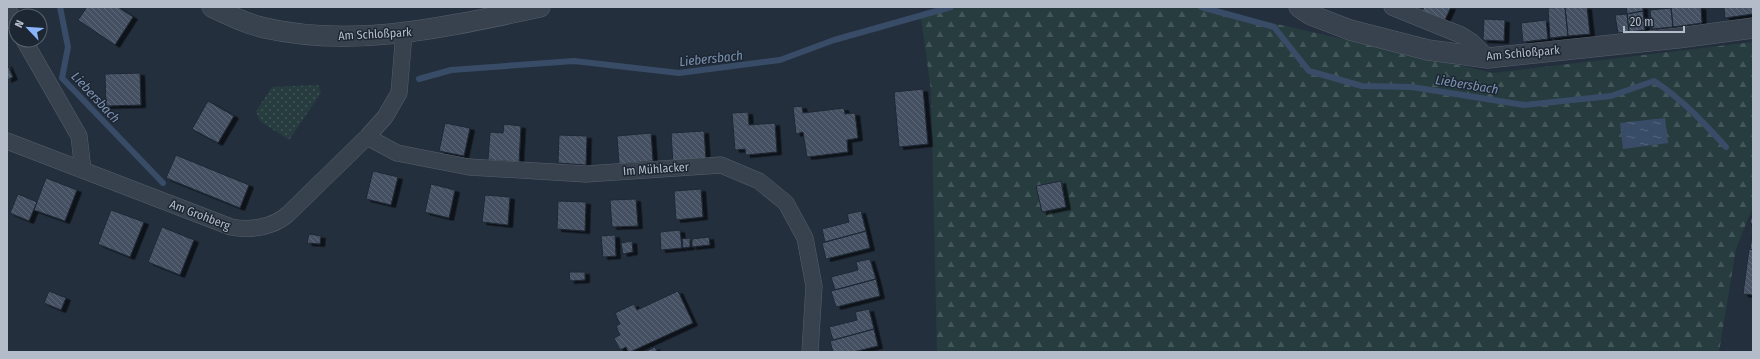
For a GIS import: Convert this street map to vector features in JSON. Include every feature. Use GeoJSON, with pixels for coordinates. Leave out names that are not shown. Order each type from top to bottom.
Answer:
{"type":"FeatureCollection","features":[{"type":"Feature","properties":{"kind":"street","name":"Am Schloßpark"},"geometry":{"type":"LineString","coordinates":[[212,7],[264,28],[310,36],[352,37],[404,34],[540,7]]}},
{"type":"Feature","properties":{"kind":"street","name":"Am Schloßpark"},"geometry":{"type":"LineString","coordinates":[[1299,7],[1311,15],[1350,30],[1428,50],[1488,58],[1670,39],[1753,28]]}},
{"type":"Feature","properties":{"kind":"street"},"geometry":{"type":"LineString","coordinates":[[1392,7],[1461,35],[1472,42],[1488,58]]}},
{"type":"Feature","properties":{"kind":"street","name":"Am Grohberg"},"geometry":{"type":"LineString","coordinates":[[7,141],[231,227],[245,229],[260,227],[281,220],[367,137],[385,117],[399,92],[404,34]]}},
{"type":"Feature","properties":{"kind":"street"},"geometry":{"type":"LineString","coordinates":[[29,48],[79,136],[83,170]]}},
{"type":"Feature","properties":{"kind":"street","name":"Im Mühlacker"},"geometry":{"type":"LineString","coordinates":[[367,137],[397,154],[469,167],[586,174],[721,165],[759,181],[786,203],[805,238],[814,286],[810,352]]}},
{"type":"Feature","properties":{"kind":"green space"},"geometry":{"type":"Polygon","coordinates":[[[959,7],[1202,7],[1493,73],[1753,42],[1753,206],[1736,249],[1719,352],[937,352],[931,91],[921,18],[959,7]]]}},
{"type":"Feature","properties":{"kind":"green space"},"geometry":{"type":"Polygon","coordinates":[[[318,85],[321,93],[289,140],[260,121],[256,111],[272,87],[318,85]]]}},
{"type":"Feature","properties":{"kind":"water"},"geometry":{"type":"Polygon","coordinates":[[[1665,118],[1668,143],[1623,149],[1620,123],[1665,118]]]}},
{"type":"Feature","properties":{"kind":"building"},"geometry":{"type":"Polygon","coordinates":[[[87,7],[118,7],[133,17],[115,45],[78,20],[87,7]]]}},
{"type":"Feature","properties":{"kind":"building"},"geometry":{"type":"Polygon","coordinates":[[[1424,7],[1451,7],[1443,24],[1421,13],[1424,7]]]}},
{"type":"Feature","properties":{"kind":"building"},"geometry":{"type":"Polygon","coordinates":[[[1565,7],[1568,36],[1550,38],[1548,8],[1565,7]]]}},
{"type":"Feature","properties":{"kind":"building"},"geometry":{"type":"Polygon","coordinates":[[[1565,7],[1587,7],[1590,34],[1568,36],[1565,7]]]}},
{"type":"Feature","properties":{"kind":"building"},"geometry":{"type":"Polygon","coordinates":[[[1626,7],[1643,7],[1643,11],[1627,14],[1626,7]]]}},
{"type":"Feature","properties":{"kind":"building"},"geometry":{"type":"Polygon","coordinates":[[[1671,7],[1701,7],[1702,23],[1673,27],[1671,7]]]}},
{"type":"Feature","properties":{"kind":"building"},"geometry":{"type":"Polygon","coordinates":[[[1724,7],[1753,7],[1753,14],[1725,18],[1724,7]]]}},
{"type":"Feature","properties":{"kind":"building"},"geometry":{"type":"Polygon","coordinates":[[[1671,8],[1673,27],[1652,29],[1650,10],[1671,8]]]}},
{"type":"Feature","properties":{"kind":"building"},"geometry":{"type":"Polygon","coordinates":[[[1643,11],[1645,30],[1629,32],[1627,14],[1643,11]]]}},
{"type":"Feature","properties":{"kind":"building"},"geometry":{"type":"Polygon","coordinates":[[[1627,14],[1629,32],[1618,33],[1615,15],[1627,14]]]}},
{"type":"Feature","properties":{"kind":"building"},"geometry":{"type":"Polygon","coordinates":[[[1484,19],[1505,20],[1504,41],[1483,40],[1484,19]]]}},
{"type":"Feature","properties":{"kind":"building"},"geometry":{"type":"Polygon","coordinates":[[[1546,20],[1548,39],[1523,42],[1521,23],[1546,20]]]}},
{"type":"Feature","properties":{"kind":"building"},"geometry":{"type":"Polygon","coordinates":[[[7,64],[13,77],[7,80],[7,64]]]}},
{"type":"Feature","properties":{"kind":"building"},"geometry":{"type":"Polygon","coordinates":[[[140,73],[141,105],[106,106],[105,74],[140,73]]]}},
{"type":"Feature","properties":{"kind":"building"},"geometry":{"type":"Polygon","coordinates":[[[923,89],[928,144],[899,147],[894,92],[923,89]]]}},
{"type":"Feature","properties":{"kind":"building"},"geometry":{"type":"Polygon","coordinates":[[[208,101],[234,116],[218,143],[192,129],[208,101]]]}},
{"type":"Feature","properties":{"kind":"building"},"geometry":{"type":"Polygon","coordinates":[[[802,106],[803,113],[844,108],[845,114],[855,113],[858,138],[847,140],[848,152],[807,157],[803,132],[796,134],[793,107],[802,106]]]}},
{"type":"Feature","properties":{"kind":"building"},"geometry":{"type":"Polygon","coordinates":[[[748,112],[749,125],[775,123],[777,152],[746,155],[745,149],[735,150],[732,113],[748,112]]]}},
{"type":"Feature","properties":{"kind":"building"},"geometry":{"type":"Polygon","coordinates":[[[445,123],[470,128],[464,156],[439,151],[445,123]]]}},
{"type":"Feature","properties":{"kind":"building"},"geometry":{"type":"Polygon","coordinates":[[[504,124],[521,126],[519,162],[488,160],[490,132],[503,133],[504,124]]]}},
{"type":"Feature","properties":{"kind":"building"},"geometry":{"type":"Polygon","coordinates":[[[704,131],[706,160],[673,163],[671,133],[704,131]]]}},
{"type":"Feature","properties":{"kind":"building"},"geometry":{"type":"Polygon","coordinates":[[[651,133],[653,161],[619,164],[617,136],[651,133]]]}},
{"type":"Feature","properties":{"kind":"building"},"geometry":{"type":"Polygon","coordinates":[[[559,135],[587,136],[586,165],[558,163],[559,135]]]}},
{"type":"Feature","properties":{"kind":"building"},"geometry":{"type":"Polygon","coordinates":[[[176,155],[249,185],[240,208],[166,178],[176,155]]]}},
{"type":"Feature","properties":{"kind":"building"},"geometry":{"type":"Polygon","coordinates":[[[373,171],[398,177],[391,205],[366,199],[373,171]]]}},
{"type":"Feature","properties":{"kind":"building"},"geometry":{"type":"Polygon","coordinates":[[[46,178],[77,190],[65,221],[34,210],[46,178]]]}},
{"type":"Feature","properties":{"kind":"building"},"geometry":{"type":"Polygon","coordinates":[[[1061,181],[1066,207],[1042,212],[1036,186],[1061,181]]]}},
{"type":"Feature","properties":{"kind":"building"},"geometry":{"type":"Polygon","coordinates":[[[431,184],[455,190],[449,218],[425,212],[431,184]]]}},
{"type":"Feature","properties":{"kind":"building"},"geometry":{"type":"Polygon","coordinates":[[[701,189],[703,217],[676,220],[674,191],[701,189]]]}},
{"type":"Feature","properties":{"kind":"building"},"geometry":{"type":"Polygon","coordinates":[[[18,194],[37,202],[29,221],[10,213],[18,194]]]}},
{"type":"Feature","properties":{"kind":"building"},"geometry":{"type":"Polygon","coordinates":[[[485,195],[510,197],[508,225],[482,222],[485,195]]]}},
{"type":"Feature","properties":{"kind":"building"},"geometry":{"type":"Polygon","coordinates":[[[636,199],[638,226],[612,227],[610,200],[636,199]]]}},
{"type":"Feature","properties":{"kind":"building"},"geometry":{"type":"Polygon","coordinates":[[[558,201],[586,202],[585,231],[557,229],[558,201]]]}},
{"type":"Feature","properties":{"kind":"building"},"geometry":{"type":"Polygon","coordinates":[[[111,210],[144,222],[130,257],[98,244],[111,210]]]}},
{"type":"Feature","properties":{"kind":"building"},"geometry":{"type":"Polygon","coordinates":[[[861,211],[866,231],[825,242],[822,229],[849,222],[847,214],[861,211]]]}},
{"type":"Feature","properties":{"kind":"building"},"geometry":{"type":"Polygon","coordinates":[[[1753,214],[1753,228],[1750,221],[1753,214]]]}},
{"type":"Feature","properties":{"kind":"building"},"geometry":{"type":"Polygon","coordinates":[[[162,227],[194,240],[180,275],[148,262],[162,227]]]}},
{"type":"Feature","properties":{"kind":"building"},"geometry":{"type":"Polygon","coordinates":[[[1753,229],[1753,250],[1750,249],[1753,229]]]}},
{"type":"Feature","properties":{"kind":"building"},"geometry":{"type":"Polygon","coordinates":[[[680,230],[682,248],[661,250],[660,232],[680,230]]]}},
{"type":"Feature","properties":{"kind":"building"},"geometry":{"type":"Polygon","coordinates":[[[866,231],[870,248],[826,259],[822,243],[866,231]]]}},
{"type":"Feature","properties":{"kind":"building"},"geometry":{"type":"Polygon","coordinates":[[[309,234],[321,236],[320,244],[307,243],[309,234]]]}},
{"type":"Feature","properties":{"kind":"building"},"geometry":{"type":"Polygon","coordinates":[[[615,235],[616,256],[603,257],[601,236],[615,235]]]}},
{"type":"Feature","properties":{"kind":"building"},"geometry":{"type":"Polygon","coordinates":[[[709,237],[710,245],[692,247],[692,239],[709,237]]]}},
{"type":"Feature","properties":{"kind":"building"},"geometry":{"type":"Polygon","coordinates":[[[690,238],[690,247],[683,248],[682,239],[690,238]]]}},
{"type":"Feature","properties":{"kind":"building"},"geometry":{"type":"Polygon","coordinates":[[[632,241],[633,252],[623,254],[621,243],[632,241]]]}},
{"type":"Feature","properties":{"kind":"building"},"geometry":{"type":"Polygon","coordinates":[[[1749,249],[1753,250],[1753,295],[1743,294],[1749,249]]]}},
{"type":"Feature","properties":{"kind":"building"},"geometry":{"type":"Polygon","coordinates":[[[870,259],[876,279],[835,290],[831,277],[858,270],[856,262],[870,259]]]}},
{"type":"Feature","properties":{"kind":"building"},"geometry":{"type":"Polygon","coordinates":[[[569,272],[585,272],[585,280],[570,281],[569,272]]]}},
{"type":"Feature","properties":{"kind":"building"},"geometry":{"type":"Polygon","coordinates":[[[876,279],[880,296],[836,307],[831,291],[876,279]]]}},
{"type":"Feature","properties":{"kind":"building"},"geometry":{"type":"Polygon","coordinates":[[[49,291],[66,298],[61,310],[44,303],[49,291]]]}},
{"type":"Feature","properties":{"kind":"building"},"geometry":{"type":"Polygon","coordinates":[[[678,291],[693,323],[630,352],[628,352],[626,347],[620,350],[614,338],[620,335],[616,326],[620,324],[615,313],[634,304],[637,310],[678,291]]]}},
{"type":"Feature","properties":{"kind":"building"},"geometry":{"type":"Polygon","coordinates":[[[869,309],[874,329],[833,340],[829,327],[857,320],[855,312],[869,309]]]}},
{"type":"Feature","properties":{"kind":"building"},"geometry":{"type":"Polygon","coordinates":[[[874,329],[878,346],[853,352],[833,352],[830,341],[874,329]]]}},
{"type":"Feature","properties":{"kind":"building"},"geometry":{"type":"Polygon","coordinates":[[[655,347],[657,352],[644,352],[655,347]]]}},
{"type":"Feature","properties":{"kind":"waterway","name":"Liebersbach"},"geometry":{"type":"LineString","coordinates":[[60,7],[68,47],[62,78],[163,183]]}},
{"type":"Feature","properties":{"kind":"waterway","name":"Liebersbach"},"geometry":{"type":"LineString","coordinates":[[419,79],[451,70],[574,61],[679,73],[780,60],[834,40],[951,7]]}},
{"type":"Feature","properties":{"kind":"waterway","name":"Liebersbach"},"geometry":{"type":"LineString","coordinates":[[1201,7],[1274,27],[1309,71],[1362,86],[1412,87],[1524,105],[1611,96],[1654,81],[1683,103],[1726,147]]}}]}
